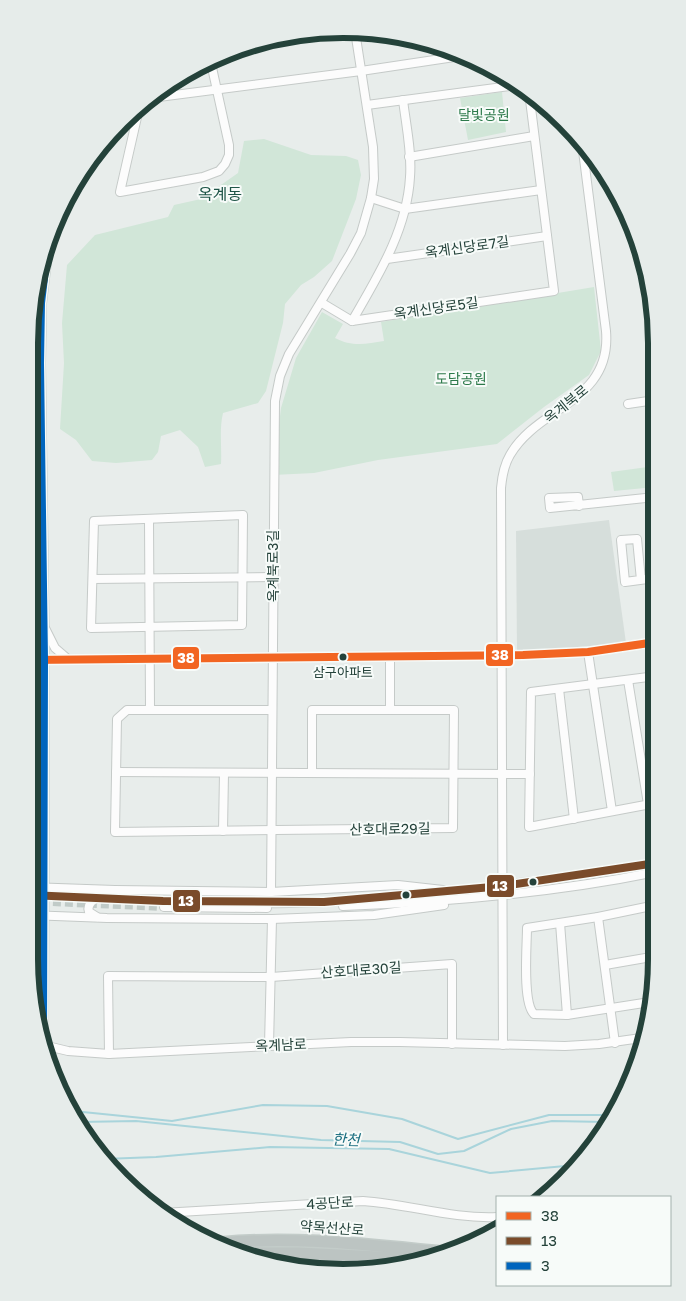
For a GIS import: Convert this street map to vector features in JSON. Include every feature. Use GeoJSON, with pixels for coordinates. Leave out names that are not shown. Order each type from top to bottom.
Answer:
{"type":"FeatureCollection","features":[{"type":"Feature","properties":{"kind":"highway","name":"약목선산로"},"geometry":{"type":"LineString","coordinates":[[233,1242],[278,1240],[322,1242],[417,1254]]}},
{"type":"Feature","properties":{"kind":"highway","name":"약목선산로"},"geometry":{"type":"LineString","coordinates":[[264,1253],[417,1254]]}},
{"type":"Feature","properties":{"kind":"main road"},"geometry":{"type":"LineString","coordinates":[[38,337],[44,281]]}},
{"type":"Feature","properties":{"kind":"main road"},"geometry":{"type":"LineString","coordinates":[[38,494],[43,624],[38,650]]}},
{"type":"Feature","properties":{"kind":"main road"},"geometry":{"type":"LineString","coordinates":[[38,970],[39,989]]}},
{"type":"Feature","properties":{"kind":"street"},"geometry":{"type":"LineString","coordinates":[[356,38],[374,165],[371,198],[361,233],[322,303],[352,320],[387,259],[405,209],[410,178],[403,100]]}},
{"type":"Feature","properties":{"kind":"street"},"geometry":{"type":"LineString","coordinates":[[163,96],[451,58]]}},
{"type":"Feature","properties":{"kind":"street"},"geometry":{"type":"LineString","coordinates":[[137,118],[120,192],[203,177],[219,171],[229,155],[229,145],[212,67]]}},
{"type":"Feature","properties":{"kind":"street"},"geometry":{"type":"LineString","coordinates":[[367,105],[510,87]]}},
{"type":"Feature","properties":{"kind":"street"},"geometry":{"type":"LineString","coordinates":[[530,102],[547,236]]}},
{"type":"Feature","properties":{"kind":"street"},"geometry":{"type":"LineString","coordinates":[[409,157],[534,136]]}},
{"type":"Feature","properties":{"kind":"street","name":"옥계북로"},"geometry":{"type":"LineString","coordinates":[[503,1044],[501,488],[506,465],[515,447],[527,434],[591,384],[599,372],[606,348],[606,331],[584,155]]}},
{"type":"Feature","properties":{"kind":"street"},"geometry":{"type":"LineString","coordinates":[[371,198],[405,209],[541,190]]}},
{"type":"Feature","properties":{"kind":"street","name":"옥계신당로7길"},"geometry":{"type":"LineString","coordinates":[[387,259],[547,236]]}},
{"type":"Feature","properties":{"kind":"street","name":"옥계신당로5길"},"geometry":{"type":"LineString","coordinates":[[352,320],[554,291],[547,236]]}},
{"type":"Feature","properties":{"kind":"street","name":"옥계북로3길"},"geometry":{"type":"LineString","coordinates":[[272,657],[275,401],[280,376],[297,339],[322,303]]}},
{"type":"Feature","properties":{"kind":"street"},"geometry":{"type":"LineString","coordinates":[[628,404],[648,401]]}},
{"type":"Feature","properties":{"kind":"street"},"geometry":{"type":"LineString","coordinates":[[579,506],[648,499]]}},
{"type":"Feature","properties":{"kind":"street"},"geometry":{"type":"LineString","coordinates":[[243,515],[242,625],[92,628],[94,521],[149,519],[243,515]]}},
{"type":"Feature","properties":{"kind":"street"},"geometry":{"type":"LineString","coordinates":[[149,519],[150,710]]}},
{"type":"Feature","properties":{"kind":"street"},"geometry":{"type":"LineString","coordinates":[[641,580],[637,539],[621,540],[625,582],[641,580],[648,579]]}},
{"type":"Feature","properties":{"kind":"street"},"geometry":{"type":"LineString","coordinates":[[93,578],[273,577]]}},
{"type":"Feature","properties":{"kind":"street"},"geometry":{"type":"LineString","coordinates":[[43,624],[55,648],[69,660]]}},
{"type":"Feature","properties":{"kind":"street"},"geometry":{"type":"LineString","coordinates":[[38,660],[502,655],[588,652],[648,643]]}},
{"type":"Feature","properties":{"kind":"street"},"geometry":{"type":"LineString","coordinates":[[588,652],[612,811]]}},
{"type":"Feature","properties":{"kind":"street"},"geometry":{"type":"LineString","coordinates":[[390,656],[390,710]]}},
{"type":"Feature","properties":{"kind":"street"},"geometry":{"type":"LineString","coordinates":[[271,892],[272,657]]}},
{"type":"Feature","properties":{"kind":"street"},"geometry":{"type":"LineString","coordinates":[[648,677],[530,692],[529,827],[648,805]]}},
{"type":"Feature","properties":{"kind":"street"},"geometry":{"type":"LineString","coordinates":[[628,680],[648,783]]}},
{"type":"Feature","properties":{"kind":"street"},"geometry":{"type":"LineString","coordinates":[[559,689],[574,819]]}},
{"type":"Feature","properties":{"kind":"street","name":"산호대로29길"},"geometry":{"type":"LineString","coordinates":[[272,710],[127,710],[117,719],[115,832],[453,828],[454,710],[312,710],[312,773]]}},
{"type":"Feature","properties":{"kind":"street"},"geometry":{"type":"LineString","coordinates":[[116,772],[530,774]]}},
{"type":"Feature","properties":{"kind":"street"},"geometry":{"type":"LineString","coordinates":[[223,831],[224,773]]}},
{"type":"Feature","properties":{"kind":"street"},"geometry":{"type":"LineString","coordinates":[[648,864],[502,890],[432,901],[349,906],[225,908],[164,904],[324,902],[452,891],[502,890],[574,887],[648,873]]}},
{"type":"Feature","properties":{"kind":"street"},"geometry":{"type":"LineString","coordinates":[[38,887],[271,892],[398,885],[452,891]]}},
{"type":"Feature","properties":{"kind":"street"},"geometry":{"type":"LineString","coordinates":[[99,918],[89,912],[89,904],[115,890]]}},
{"type":"Feature","properties":{"kind":"street"},"geometry":{"type":"LineString","coordinates":[[38,916],[272,919],[374,915],[473,901],[502,890]]}},
{"type":"Feature","properties":{"kind":"street"},"geometry":{"type":"LineString","coordinates":[[645,1003],[567,1015],[534,1014],[529,1007],[527,996],[527,928],[598,917],[648,907]]}},
{"type":"Feature","properties":{"kind":"street"},"geometry":{"type":"LineString","coordinates":[[598,917],[615,1042]]}},
{"type":"Feature","properties":{"kind":"street"},"geometry":{"type":"LineString","coordinates":[[269,1045],[272,919]]}},
{"type":"Feature","properties":{"kind":"street"},"geometry":{"type":"LineString","coordinates":[[560,923],[567,1015]]}},
{"type":"Feature","properties":{"kind":"street"},"geometry":{"type":"LineString","coordinates":[[605,965],[648,957]]}},
{"type":"Feature","properties":{"kind":"street","name":"산호대로30길"},"geometry":{"type":"LineString","coordinates":[[109,1054],[108,976],[270,977],[452,964],[452,1044]]}},
{"type":"Feature","properties":{"kind":"street","name":"옥계남로"},"geometry":{"type":"LineString","coordinates":[[51,1047],[68,1051],[109,1054],[269,1045],[400,1042],[565,1046],[638,1039]]}},
{"type":"Feature","properties":{"kind":"street","name":"4공단로"},"geometry":{"type":"LineString","coordinates":[[173,1212],[363,1201],[396,1204],[451,1215],[496,1217]]}},
{"type":"Feature","properties":{"kind":"shaded area"},"geometry":{"type":"Polygon","coordinates":[[[609,520],[626,643],[517,652],[516,531],[609,520]]]}},
{"type":"Feature","properties":{"kind":"green space","name":"달빛공원"},"geometry":{"type":"Polygon","coordinates":[[[502,92],[506,132],[468,140],[460,98],[502,92]]]}},
{"type":"Feature","properties":{"kind":"green space"},"geometry":{"type":"Polygon","coordinates":[[[264,139],[311,155],[346,156],[358,160],[361,175],[356,199],[332,261],[314,277],[301,285],[285,304],[283,323],[266,391],[258,403],[223,413],[221,464],[205,467],[198,447],[180,430],[161,436],[158,452],[152,460],[116,463],[92,461],[76,440],[60,429],[64,363],[62,323],[67,265],[95,235],[168,217],[174,205],[201,199],[238,173],[244,141],[264,139]]]}},
{"type":"Feature","properties":{"kind":"green space","name":"도담공원"},"geometry":{"type":"Polygon","coordinates":[[[594,287],[601,351],[589,375],[497,444],[378,460],[314,473],[273,475],[281,408],[296,358],[322,312],[343,324],[335,338],[347,343],[365,344],[384,341],[381,322],[594,287]]]}},
{"type":"Feature","properties":{"kind":"green space"},"geometry":{"type":"Polygon","coordinates":[[[648,467],[648,488],[614,491],[611,472],[648,467]]]}},
{"type":"Feature","properties":{"kind":"waterway"},"geometry":{"type":"LineString","coordinates":[[78,1112],[172,1121],[263,1105],[327,1106],[402,1119],[458,1139],[549,1115],[605,1115]]}},
{"type":"Feature","properties":{"kind":"waterway","name":"한천"},"geometry":{"type":"LineString","coordinates":[[85,1122],[136,1121],[321,1140],[400,1142],[438,1154],[464,1151],[511,1129],[552,1121],[601,1122]]}},
{"type":"Feature","properties":{"kind":"waterway"},"geometry":{"type":"LineString","coordinates":[[113,1159],[156,1157],[270,1147],[389,1149],[490,1173],[567,1166]]}},
{"type":"Feature","properties":{"kind":"tunnel"},"geometry":{"type":"LineString","coordinates":[[38,895],[163,901]]}},
{"type":"Feature","properties":{"kind":"tunnel"},"geometry":{"type":"LineString","coordinates":[[38,901],[164,907]]}},
{"type":"Feature","properties":{"kind":"transit line","name":"3"},"geometry":{"type":"LineString","coordinates":[[43,1018],[44,660],[40,363],[41,303],[44,280]]}},
{"type":"Feature","properties":{"kind":"transit line","name":"38"},"geometry":{"type":"LineString","coordinates":[[38,660],[523,655],[588,652],[648,643]]}},
{"type":"Feature","properties":{"kind":"transit line","name":"13"},"geometry":{"type":"LineString","coordinates":[[38,895],[163,901],[324,902],[503,886],[648,864]]}},
{"type":"Feature","properties":{"kind":"place","name":"삼구아파트"},"geometry":{"type":"Point","coordinates":[343,657]}},
{"type":"Feature","properties":{"kind":"district","name":"옥계동"},"geometry":{"type":"Point","coordinates":[220,194]}}]}
